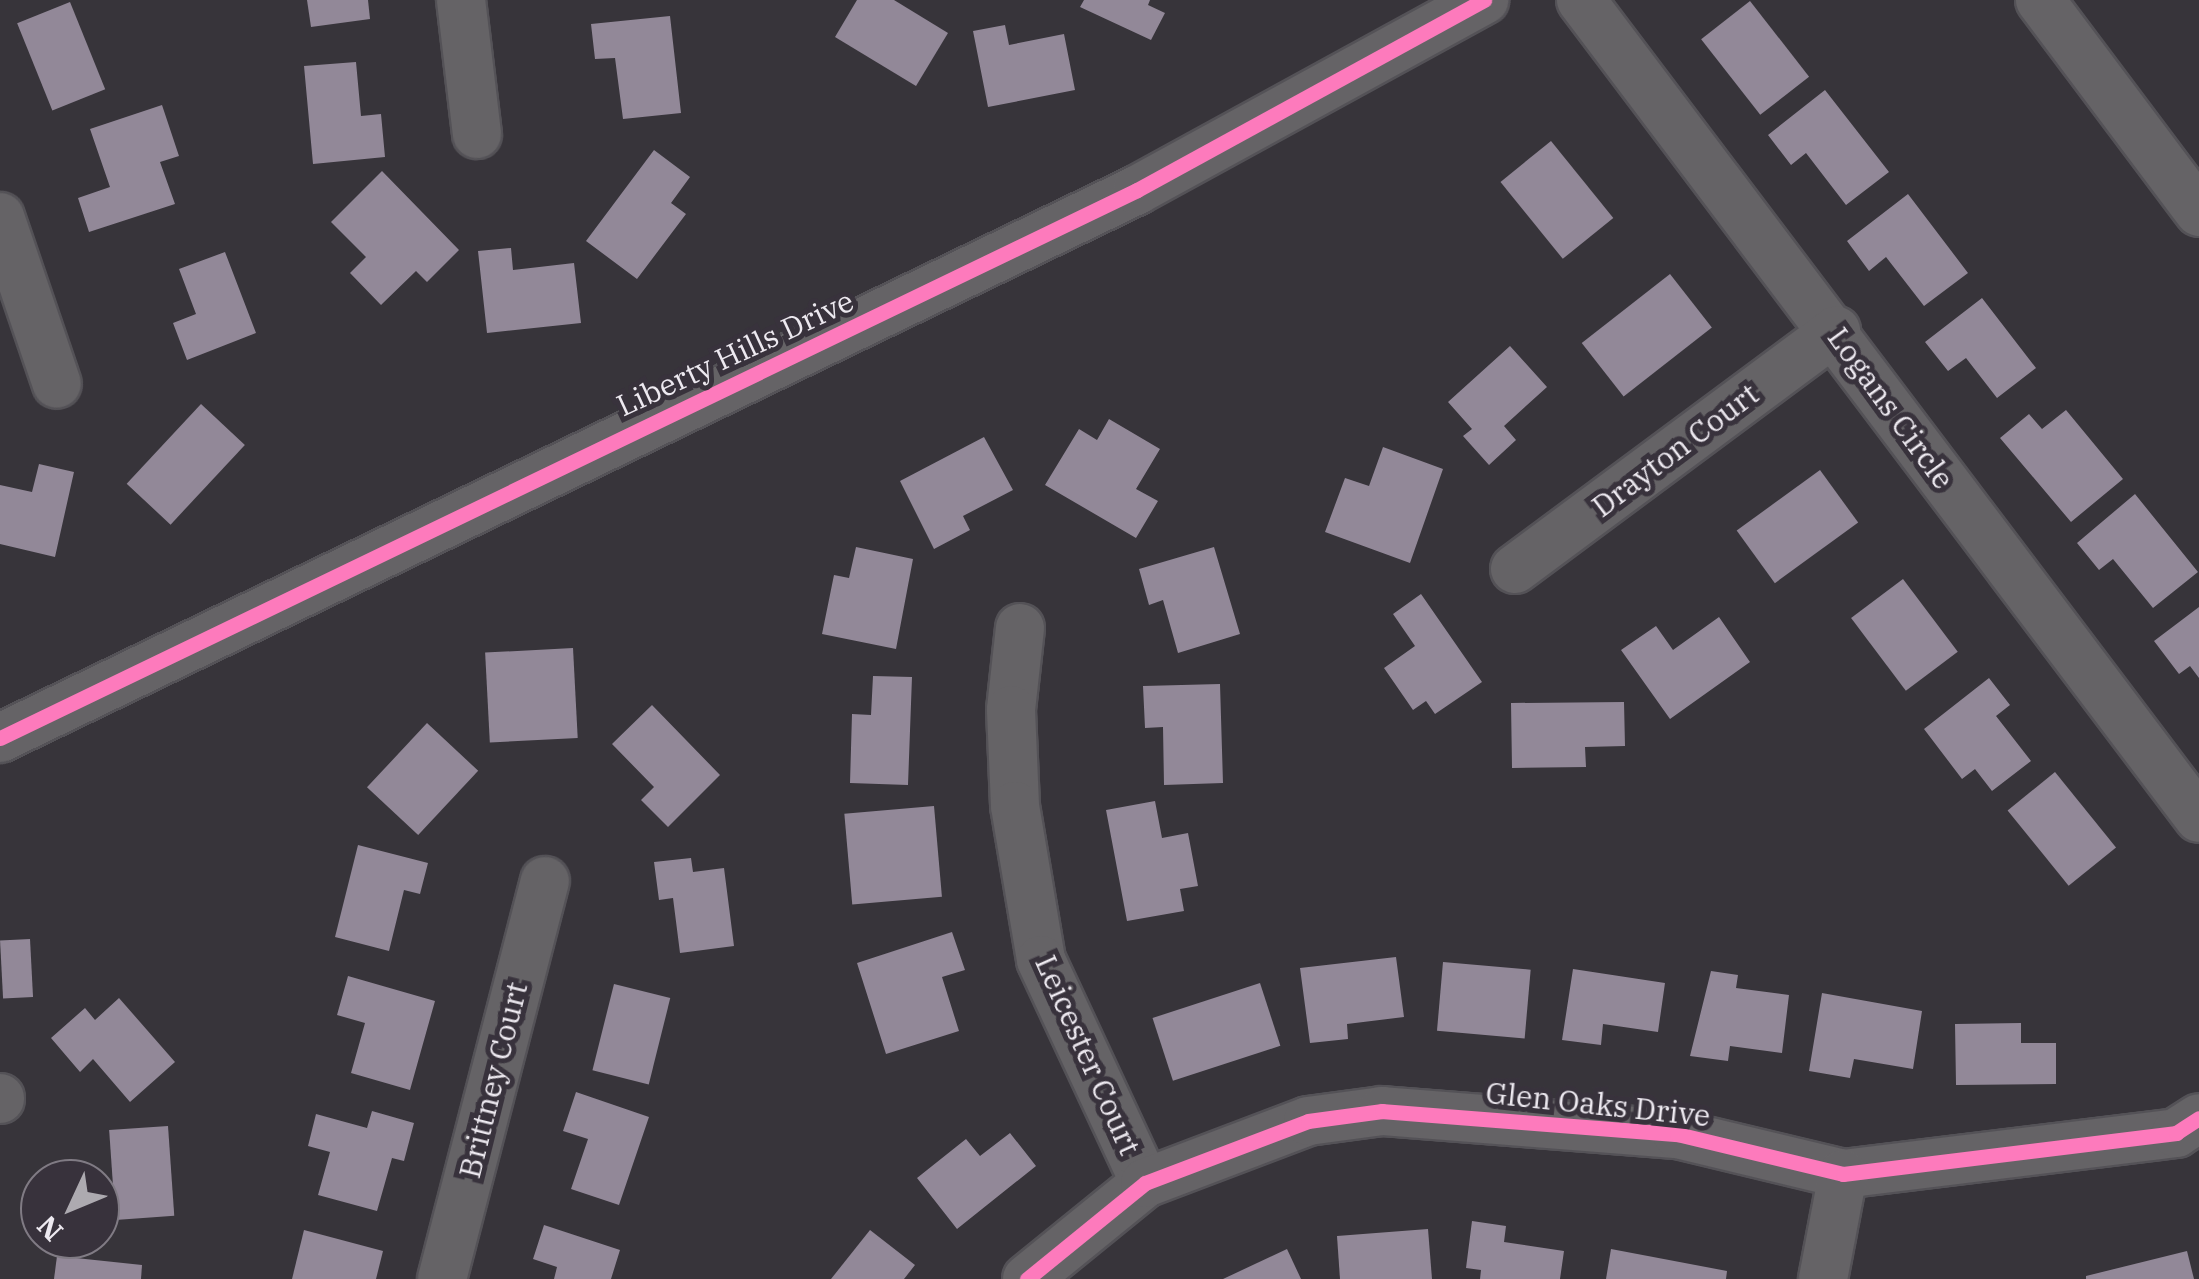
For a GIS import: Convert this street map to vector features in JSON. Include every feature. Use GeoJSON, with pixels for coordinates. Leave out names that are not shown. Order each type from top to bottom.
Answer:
{"type":"FeatureCollection","features":[{"type":"Feature","properties":{"kind":"street"},"geometry":{"type":"LineString","coordinates":[[460,0],[477,134]]}},
{"type":"Feature","properties":{"kind":"street","name":"Liberty Hills Drive"},"geometry":{"type":"LineString","coordinates":[[0,738],[1137,190],[1484,0]]}},
{"type":"Feature","properties":{"kind":"street","name":"Logans Circle"},"geometry":{"type":"LineString","coordinates":[[1582,0],[2199,818]]}},
{"type":"Feature","properties":{"kind":"street"},"geometry":{"type":"LineString","coordinates":[[2040,0],[2199,212]]}},
{"type":"Feature","properties":{"kind":"street"},"geometry":{"type":"LineString","coordinates":[[0,217],[56,384]]}},
{"type":"Feature","properties":{"kind":"street","name":"Drayton Court"},"geometry":{"type":"LineString","coordinates":[[1515,569],[1836,332]]}},
{"type":"Feature","properties":{"kind":"street","name":"Leicester Court"},"geometry":{"type":"LineString","coordinates":[[1020,628],[1010,710],[1015,806],[1041,960],[1145,1184]]}},
{"type":"Feature","properties":{"kind":"street","name":"Brittney Court"},"geometry":{"type":"LineString","coordinates":[[442,1279],[546,881]]}},
{"type":"Feature","properties":{"kind":"street","name":"Glen Oaks Drive"},"geometry":{"type":"LineString","coordinates":[[1027,1279],[1145,1184],[1308,1121],[1382,1112],[1676,1134],[1844,1174],[2176,1133],[2199,1118]]}},
{"type":"Feature","properties":{"kind":"street"},"geometry":{"type":"LineString","coordinates":[[1823,1279],[1844,1174]]}},
{"type":"Feature","properties":{"kind":"building"},"geometry":{"type":"Polygon","coordinates":[[[307,0],[368,0],[370,19],[311,27],[307,0]]]}},
{"type":"Feature","properties":{"kind":"building"},"geometry":{"type":"Polygon","coordinates":[[[857,0],[894,0],[948,33],[916,86],[835,37],[857,0]]]}},
{"type":"Feature","properties":{"kind":"building"},"geometry":{"type":"Polygon","coordinates":[[[1084,0],[1150,0],[1148,5],[1165,13],[1151,40],[1080,7],[1084,0]]]}},
{"type":"Feature","properties":{"kind":"building"},"geometry":{"type":"Polygon","coordinates":[[[1750,1],[1809,77],[1760,115],[1701,39],[1750,1]]]}},
{"type":"Feature","properties":{"kind":"building"},"geometry":{"type":"Polygon","coordinates":[[[70,2],[105,89],[52,111],[17,23],[70,2]]]}},
{"type":"Feature","properties":{"kind":"building"},"geometry":{"type":"Polygon","coordinates":[[[670,16],[681,113],[623,119],[615,58],[595,59],[591,24],[670,16]]]}},
{"type":"Feature","properties":{"kind":"building"},"geometry":{"type":"Polygon","coordinates":[[[1005,25],[1009,45],[1064,34],[1075,90],[988,107],[973,31],[1005,25]]]}},
{"type":"Feature","properties":{"kind":"building"},"geometry":{"type":"Polygon","coordinates":[[[356,62],[361,116],[381,114],[385,157],[313,164],[304,66],[356,62]]]}},
{"type":"Feature","properties":{"kind":"building"},"geometry":{"type":"Polygon","coordinates":[[[1825,90],[1889,172],[1846,205],[1806,153],[1791,165],[1768,135],[1825,90]]]}},
{"type":"Feature","properties":{"kind":"building"},"geometry":{"type":"Polygon","coordinates":[[[162,105],[179,156],[160,162],[175,204],[89,232],[78,198],[110,187],[90,129],[162,105]]]}},
{"type":"Feature","properties":{"kind":"building"},"geometry":{"type":"Polygon","coordinates":[[[1551,141],[1613,218],[1563,259],[1500,182],[1551,141]]]}},
{"type":"Feature","properties":{"kind":"building"},"geometry":{"type":"Polygon","coordinates":[[[654,150],[690,177],[671,203],[686,214],[637,279],[586,241],[654,150]]]}},
{"type":"Feature","properties":{"kind":"building"},"geometry":{"type":"Polygon","coordinates":[[[382,171],[459,250],[427,282],[416,271],[381,305],[350,273],[366,257],[331,222],[382,171]]]}},
{"type":"Feature","properties":{"kind":"building"},"geometry":{"type":"Polygon","coordinates":[[[1908,194],[1968,273],[1924,306],[1886,257],[1869,271],[1847,241],[1908,194]]]}},
{"type":"Feature","properties":{"kind":"building"},"geometry":{"type":"Polygon","coordinates":[[[511,248],[513,270],[574,263],[581,323],[487,333],[478,251],[511,248]]]}},
{"type":"Feature","properties":{"kind":"building"},"geometry":{"type":"Polygon","coordinates":[[[225,252],[256,333],[187,360],[173,323],[196,314],[179,269],[225,252]]]}},
{"type":"Feature","properties":{"kind":"building"},"geometry":{"type":"Polygon","coordinates":[[[1670,274],[1712,328],[1624,397],[1582,343],[1670,274]]]}},
{"type":"Feature","properties":{"kind":"building"},"geometry":{"type":"Polygon","coordinates":[[[1982,298],[2036,368],[1997,398],[1966,358],[1948,371],[1925,342],[1982,298]]]}},
{"type":"Feature","properties":{"kind":"building"},"geometry":{"type":"Polygon","coordinates":[[[1510,346],[1547,387],[1504,426],[1516,440],[1489,465],[1463,436],[1472,429],[1448,402],[1510,346]]]}},
{"type":"Feature","properties":{"kind":"building"},"geometry":{"type":"Polygon","coordinates":[[[201,404],[245,445],[171,525],[127,484],[201,404]]]}},
{"type":"Feature","properties":{"kind":"building"},"geometry":{"type":"Polygon","coordinates":[[[2066,410],[2123,479],[2071,522],[2000,438],[2029,414],[2042,429],[2066,410]]]}},
{"type":"Feature","properties":{"kind":"building"},"geometry":{"type":"Polygon","coordinates":[[[1109,419],[1160,449],[1136,489],[1158,501],[1136,538],[1045,485],[1079,429],[1097,440],[1109,419]]]}},
{"type":"Feature","properties":{"kind":"building"},"geometry":{"type":"Polygon","coordinates":[[[984,437],[1013,490],[963,516],[970,530],[934,549],[900,481],[984,437]]]}},
{"type":"Feature","properties":{"kind":"building"},"geometry":{"type":"Polygon","coordinates":[[[1383,447],[1443,469],[1410,563],[1325,532],[1345,478],[1369,486],[1383,447]]]}},
{"type":"Feature","properties":{"kind":"building"},"geometry":{"type":"Polygon","coordinates":[[[39,464],[74,472],[55,557],[0,544],[0,485],[32,492],[39,464]]]}},
{"type":"Feature","properties":{"kind":"building"},"geometry":{"type":"Polygon","coordinates":[[[1820,470],[1858,523],[1775,583],[1737,531],[1820,470]]]}},
{"type":"Feature","properties":{"kind":"building"},"geometry":{"type":"Polygon","coordinates":[[[2135,494],[2198,572],[2153,608],[2113,559],[2099,570],[2077,543],[2135,494]]]}},
{"type":"Feature","properties":{"kind":"building"},"geometry":{"type":"Polygon","coordinates":[[[856,547],[913,559],[896,649],[822,634],[834,575],[849,578],[856,547]]]}},
{"type":"Feature","properties":{"kind":"building"},"geometry":{"type":"Polygon","coordinates":[[[1214,547],[1240,634],[1178,653],[1163,600],[1149,605],[1139,569],[1214,547]]]}},
{"type":"Feature","properties":{"kind":"building"},"geometry":{"type":"Polygon","coordinates":[[[1903,579],[1958,652],[1906,691],[1851,618],[1903,579]]]}},
{"type":"Feature","properties":{"kind":"building"},"geometry":{"type":"Polygon","coordinates":[[[1421,594],[1482,682],[1435,714],[1426,701],[1413,710],[1384,668],[1415,646],[1393,614],[1421,594]]]}},
{"type":"Feature","properties":{"kind":"building"},"geometry":{"type":"Polygon","coordinates":[[[2199,607],[2199,678],[2190,666],[2179,674],[2154,641],[2199,607]]]}},
{"type":"Feature","properties":{"kind":"building"},"geometry":{"type":"Polygon","coordinates":[[[1719,617],[1750,662],[1670,719],[1621,650],[1656,626],[1673,650],[1719,617]]]}},
{"type":"Feature","properties":{"kind":"building"},"geometry":{"type":"Polygon","coordinates":[[[573,648],[578,738],[490,742],[485,653],[573,648]]]}},
{"type":"Feature","properties":{"kind":"building"},"geometry":{"type":"Polygon","coordinates":[[[873,676],[912,677],[908,785],[850,783],[852,714],[871,715],[873,676]]]}},
{"type":"Feature","properties":{"kind":"building"},"geometry":{"type":"Polygon","coordinates":[[[1989,678],[2010,705],[1996,716],[2031,761],[1992,791],[1975,769],[1962,779],[1924,729],[1989,678]]]}},
{"type":"Feature","properties":{"kind":"building"},"geometry":{"type":"Polygon","coordinates":[[[1220,684],[1223,783],[1164,785],[1163,727],[1145,728],[1143,686],[1220,684]]]}},
{"type":"Feature","properties":{"kind":"building"},"geometry":{"type":"Polygon","coordinates":[[[1624,702],[1625,746],[1585,747],[1586,767],[1512,768],[1511,703],[1624,702]]]}},
{"type":"Feature","properties":{"kind":"building"},"geometry":{"type":"Polygon","coordinates":[[[652,705],[720,775],[668,827],[641,800],[654,787],[612,744],[652,705]]]}},
{"type":"Feature","properties":{"kind":"building"},"geometry":{"type":"Polygon","coordinates":[[[427,723],[478,771],[418,835],[367,787],[427,723]]]}},
{"type":"Feature","properties":{"kind":"building"},"geometry":{"type":"Polygon","coordinates":[[[2055,772],[2116,847],[2069,886],[2008,810],[2055,772]]]}},
{"type":"Feature","properties":{"kind":"building"},"geometry":{"type":"Polygon","coordinates":[[[1155,801],[1162,838],[1188,833],[1198,886],[1180,889],[1184,911],[1127,921],[1106,810],[1155,801]]]}},
{"type":"Feature","properties":{"kind":"building"},"geometry":{"type":"Polygon","coordinates":[[[934,806],[942,897],[852,904],[844,814],[934,806]]]}},
{"type":"Feature","properties":{"kind":"building"},"geometry":{"type":"Polygon","coordinates":[[[358,845],[428,863],[420,894],[404,890],[389,951],[335,937],[358,845]]]}},
{"type":"Feature","properties":{"kind":"building"},"geometry":{"type":"Polygon","coordinates":[[[691,858],[693,872],[724,868],[734,946],[680,953],[673,898],[659,900],[654,862],[691,858]]]}},
{"type":"Feature","properties":{"kind":"building"},"geometry":{"type":"Polygon","coordinates":[[[952,932],[965,970],[942,977],[959,1031],[886,1054],[857,963],[952,932]]]}},
{"type":"Feature","properties":{"kind":"building"},"geometry":{"type":"Polygon","coordinates":[[[30,939],[33,997],[3,998],[0,941],[30,939]]]}},
{"type":"Feature","properties":{"kind":"building"},"geometry":{"type":"Polygon","coordinates":[[[1396,957],[1404,1017],[1347,1024],[1348,1039],[1310,1043],[1300,968],[1396,957]]]}},
{"type":"Feature","properties":{"kind":"building"},"geometry":{"type":"Polygon","coordinates":[[[1443,962],[1531,970],[1525,1038],[1437,1031],[1443,962]]]}},
{"type":"Feature","properties":{"kind":"building"},"geometry":{"type":"Polygon","coordinates":[[[1573,969],[1665,983],[1658,1032],[1603,1024],[1601,1045],[1562,1040],[1573,969]]]}},
{"type":"Feature","properties":{"kind":"building"},"geometry":{"type":"Polygon","coordinates":[[[1711,971],[1738,975],[1736,988],[1789,995],[1782,1053],[1730,1046],[1728,1061],[1690,1056],[1711,971]]]}},
{"type":"Feature","properties":{"kind":"building"},"geometry":{"type":"Polygon","coordinates":[[[348,976],[435,1001],[410,1090],[351,1073],[365,1023],[337,1015],[348,976]]]}},
{"type":"Feature","properties":{"kind":"building"},"geometry":{"type":"Polygon","coordinates":[[[1260,983],[1280,1046],[1173,1081],[1153,1018],[1260,983]]]}},
{"type":"Feature","properties":{"kind":"building"},"geometry":{"type":"Polygon","coordinates":[[[614,984],[670,998],[649,1084],[592,1070],[614,984]]]}},
{"type":"Feature","properties":{"kind":"building"},"geometry":{"type":"Polygon","coordinates":[[[1822,993],[1922,1011],[1913,1069],[1854,1059],[1850,1078],[1809,1071],[1822,993]]]}},
{"type":"Feature","properties":{"kind":"building"},"geometry":{"type":"Polygon","coordinates":[[[119,998],[175,1062],[130,1102],[93,1059],[80,1072],[51,1038],[85,1008],[95,1020],[119,998]]]}},
{"type":"Feature","properties":{"kind":"building"},"geometry":{"type":"Polygon","coordinates":[[[2021,1023],[2021,1043],[2056,1043],[2056,1084],[1956,1085],[1955,1024],[2021,1023]]]}},
{"type":"Feature","properties":{"kind":"building"},"geometry":{"type":"Polygon","coordinates":[[[576,1092],[649,1117],[619,1205],[571,1189],[588,1139],[563,1131],[576,1092]]]}},
{"type":"Feature","properties":{"kind":"building"},"geometry":{"type":"Polygon","coordinates":[[[372,1111],[414,1123],[404,1161],[392,1158],[377,1211],[318,1195],[330,1152],[308,1146],[316,1114],[367,1128],[372,1111]]]}},
{"type":"Feature","properties":{"kind":"building"},"geometry":{"type":"Polygon","coordinates":[[[168,1126],[174,1216],[120,1220],[120,1159],[111,1159],[109,1130],[168,1126]]]}},
{"type":"Feature","properties":{"kind":"building"},"geometry":{"type":"Polygon","coordinates":[[[1010,1133],[1036,1166],[957,1229],[917,1178],[966,1139],[980,1156],[1010,1133]]]}},
{"type":"Feature","properties":{"kind":"building"},"geometry":{"type":"Polygon","coordinates":[[[1472,1221],[1506,1226],[1504,1242],[1564,1251],[1560,1279],[1480,1279],[1481,1270],[1466,1268],[1472,1221]]]}},
{"type":"Feature","properties":{"kind":"building"},"geometry":{"type":"Polygon","coordinates":[[[544,1225],[620,1250],[611,1279],[554,1279],[557,1267],[533,1259],[544,1225]]]}},
{"type":"Feature","properties":{"kind":"building"},"geometry":{"type":"Polygon","coordinates":[[[1428,1229],[1432,1279],[1340,1279],[1337,1236],[1428,1229]]]}},
{"type":"Feature","properties":{"kind":"building"},"geometry":{"type":"Polygon","coordinates":[[[304,1230],[383,1251],[376,1279],[292,1279],[304,1230]]]}},
{"type":"Feature","properties":{"kind":"building"},"geometry":{"type":"Polygon","coordinates":[[[870,1230],[915,1265],[904,1279],[831,1279],[870,1230]]]}},
{"type":"Feature","properties":{"kind":"building"},"geometry":{"type":"Polygon","coordinates":[[[1287,1249],[1301,1279],[1223,1279],[1287,1249]]]}},
{"type":"Feature","properties":{"kind":"building"},"geometry":{"type":"Polygon","coordinates":[[[1611,1249],[1727,1271],[1726,1279],[1606,1279],[1611,1249]]]}},
{"type":"Feature","properties":{"kind":"building"},"geometry":{"type":"Polygon","coordinates":[[[2187,1251],[2194,1279],[2086,1279],[2086,1276],[2187,1251]]]}},
{"type":"Feature","properties":{"kind":"building"},"geometry":{"type":"Polygon","coordinates":[[[57,1259],[142,1265],[141,1279],[54,1279],[57,1259]]]}},
{"type":"Feature","properties":{"kind":"cycle path"},"geometry":{"type":"LineString","coordinates":[[0,738],[1137,190],[1484,0]]}},
{"type":"Feature","properties":{"kind":"cycle path"},"geometry":{"type":"LineString","coordinates":[[1027,1279],[1145,1183],[1308,1121],[1382,1111],[1677,1134],[1843,1174],[2176,1133],[2199,1118]]}}]}
